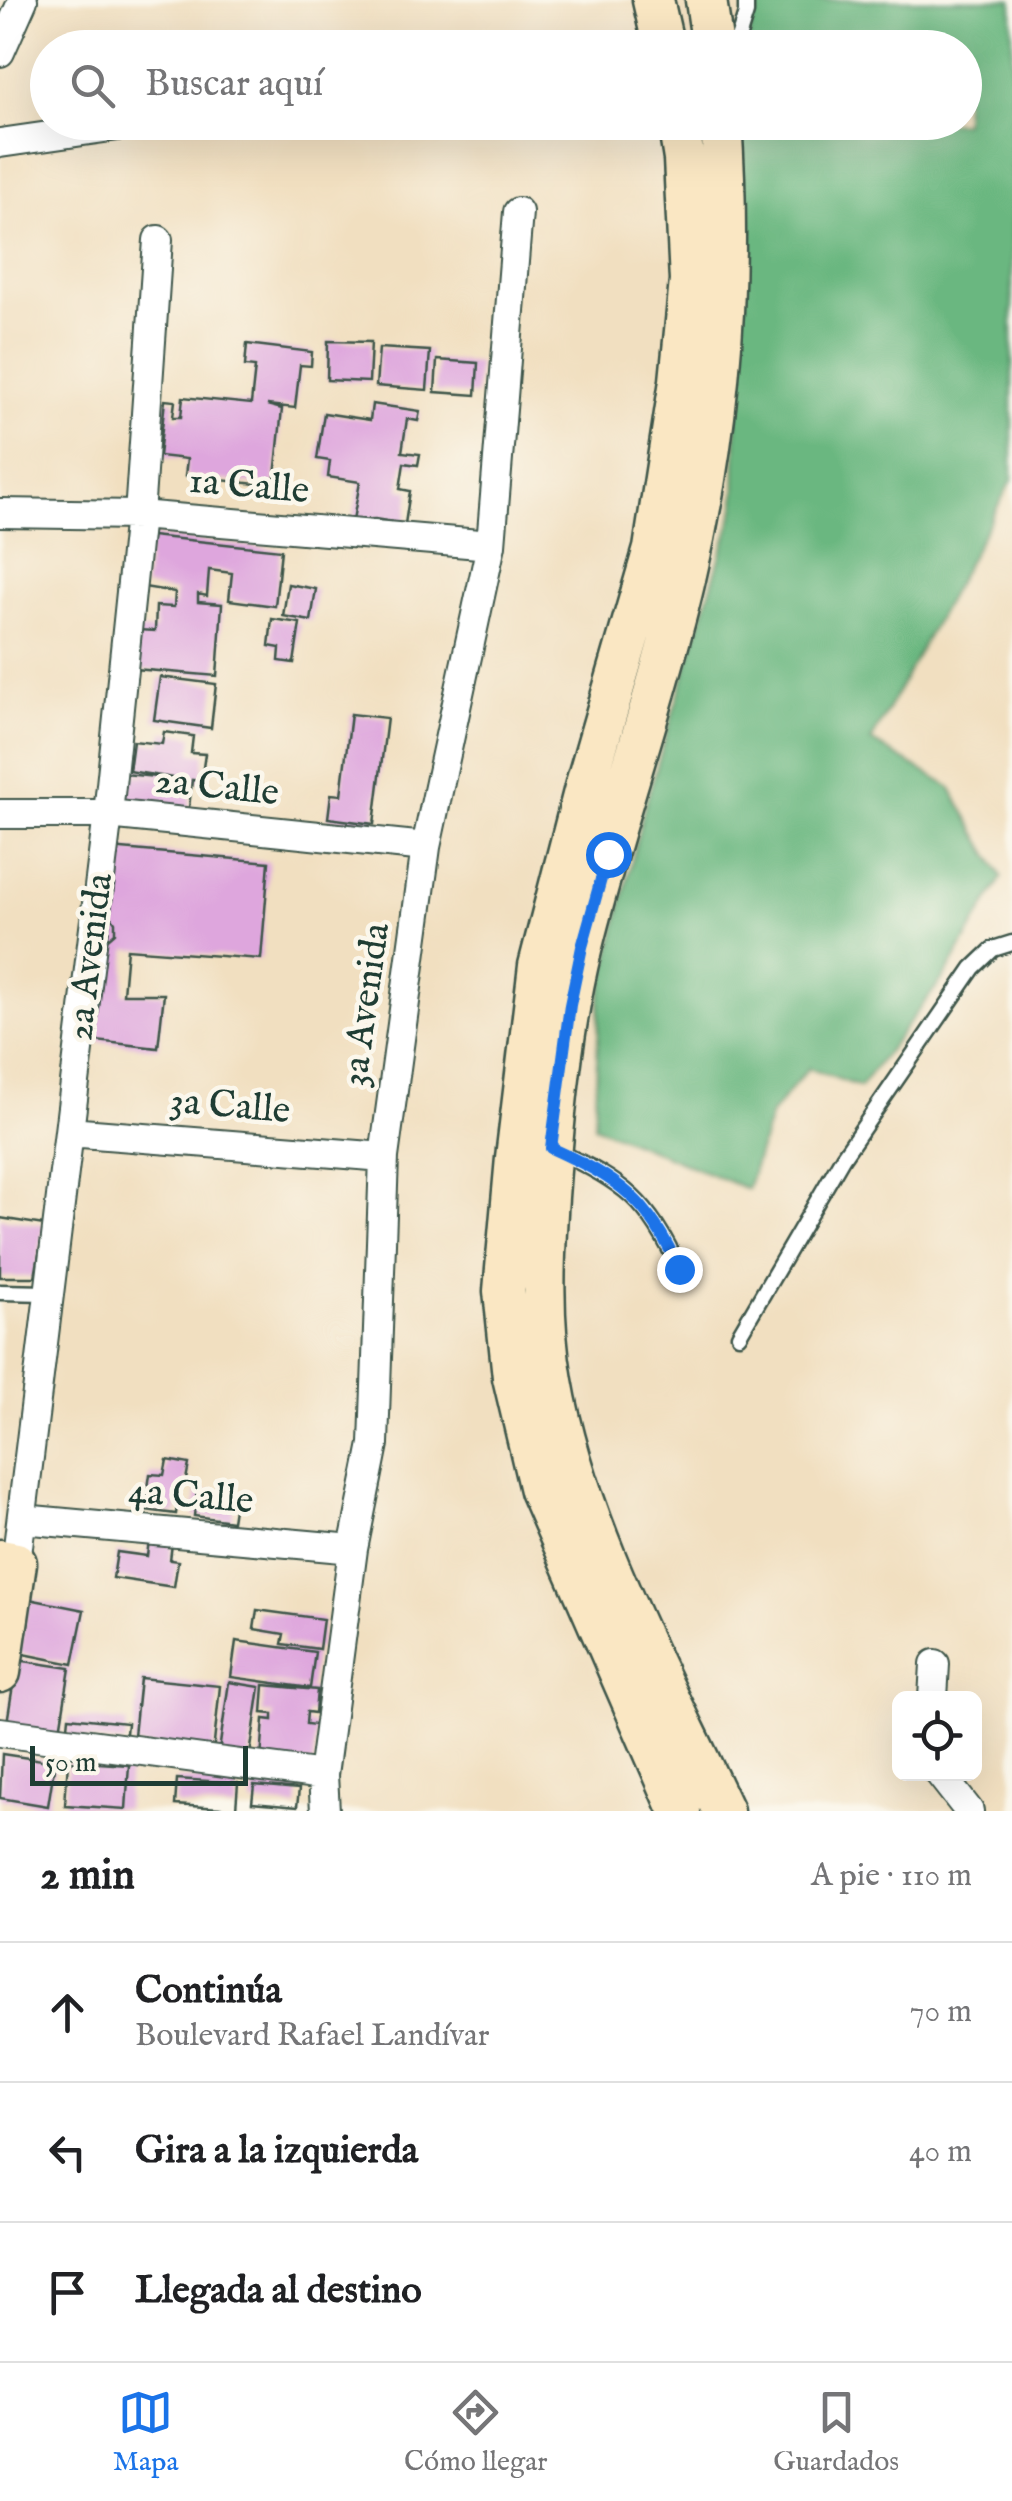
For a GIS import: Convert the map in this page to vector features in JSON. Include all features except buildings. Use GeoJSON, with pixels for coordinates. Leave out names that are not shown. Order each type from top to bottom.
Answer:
{"type":"FeatureCollection","features":[{"type":"Feature","properties":{"kind":"main road"},"geometry":{"type":"LineString","coordinates":[[653,0],[660,30]]}},
{"type":"Feature","properties":{"kind":"main road"},"geometry":{"type":"LineString","coordinates":[[706,0],[711,30]]}},
{"type":"Feature","properties":{"kind":"main road"},"geometry":{"type":"LineString","coordinates":[[680,1811],[540,1490],[514,1377],[504,1290],[540,966],[563,870],[654,549],[680,381],[690,281],[681,140]]}},
{"type":"Feature","properties":{"kind":"main road"},"geometry":{"type":"LineString","coordinates":[[722,140],[726,228],[724,316],[704,484],[684,584],[582,947],[551,1148],[543,1263],[552,1382],[576,1470],[608,1564],[722,1811]]}},
{"type":"Feature","properties":{"kind":"main road","name":"2a Avenida"},"geometry":{"type":"LineString","coordinates":[[0,1672],[8,1562]]}},
{"type":"Feature","properties":{"kind":"street"},"geometry":{"type":"LineString","coordinates":[[0,52],[23,0]]}},
{"type":"Feature","properties":{"kind":"street"},"geometry":{"type":"LineString","coordinates":[[0,143],[30,139]]}},
{"type":"Feature","properties":{"kind":"street","name":"3a Avenida"},"geometry":{"type":"LineString","coordinates":[[325,1811],[323,1775],[353,1549],[374,1444],[384,1158],[426,847],[491,545],[518,212]]}},
{"type":"Feature","properties":{"kind":"street","name":"2a Avenida"},"geometry":{"type":"LineString","coordinates":[[8,1562],[22,1519],[108,814],[139,514],[158,240]]}},
{"type":"Feature","properties":{"kind":"street","name":"1a Calle"},"geometry":{"type":"LineString","coordinates":[[0,513],[139,514],[491,545]]}},
{"type":"Feature","properties":{"kind":"street","name":"2a Calle"},"geometry":{"type":"LineString","coordinates":[[0,814],[108,814],[426,847]]}},
{"type":"Feature","properties":{"kind":"street","name":"3a Calle"},"geometry":{"type":"LineString","coordinates":[[70,1132],[384,1158]]}},
{"type":"Feature","properties":{"kind":"street","name":"4a Calle"},"geometry":{"type":"LineString","coordinates":[[22,1519],[353,1549]]}},
{"type":"Feature","properties":{"kind":"street"},"geometry":{"type":"LineString","coordinates":[[933,1691],[934,1664]]}},
{"type":"Feature","properties":{"kind":"street"},"geometry":{"type":"LineString","coordinates":[[0,1732],[323,1775]]}},
{"type":"Feature","properties":{"kind":"street"},"geometry":{"type":"LineString","coordinates":[[946,1781],[970,1811]]}},
{"type":"Feature","properties":{"kind":"lane"},"geometry":{"type":"LineString","coordinates":[[740,30],[746,0]]}},
{"type":"Feature","properties":{"kind":"lane"},"geometry":{"type":"LineString","coordinates":[[739,1335],[843,1157],[974,968],[993,949],[1012,943]]}},
{"type":"Feature","properties":{"kind":"lane"},"geometry":{"type":"LineString","coordinates":[[551,1148],[589,1166],[643,1204],[664,1234],[679,1269]]}},
{"type":"Feature","properties":{"kind":"lane"},"geometry":{"type":"LineString","coordinates":[[0,1292],[48,1293]]}},
{"type":"Feature","properties":{"kind":"green space"},"geometry":{"type":"Polygon","coordinates":[[[755,0],[1012,0],[1012,480],[871,741],[950,787],[1002,877],[947,973],[860,1087],[808,1068],[771,1114],[747,1189],[594,1126],[600,997],[643,812],[735,508],[741,140],[982,140],[982,30],[750,30],[755,0]]]}},
{"type":"Feature","properties":{"kind":"route"},"geometry":{"type":"LineString","coordinates":[[608,854],[570,1005],[551,1148],[589,1166],[643,1204],[664,1234],[679,1269]]}}]}
